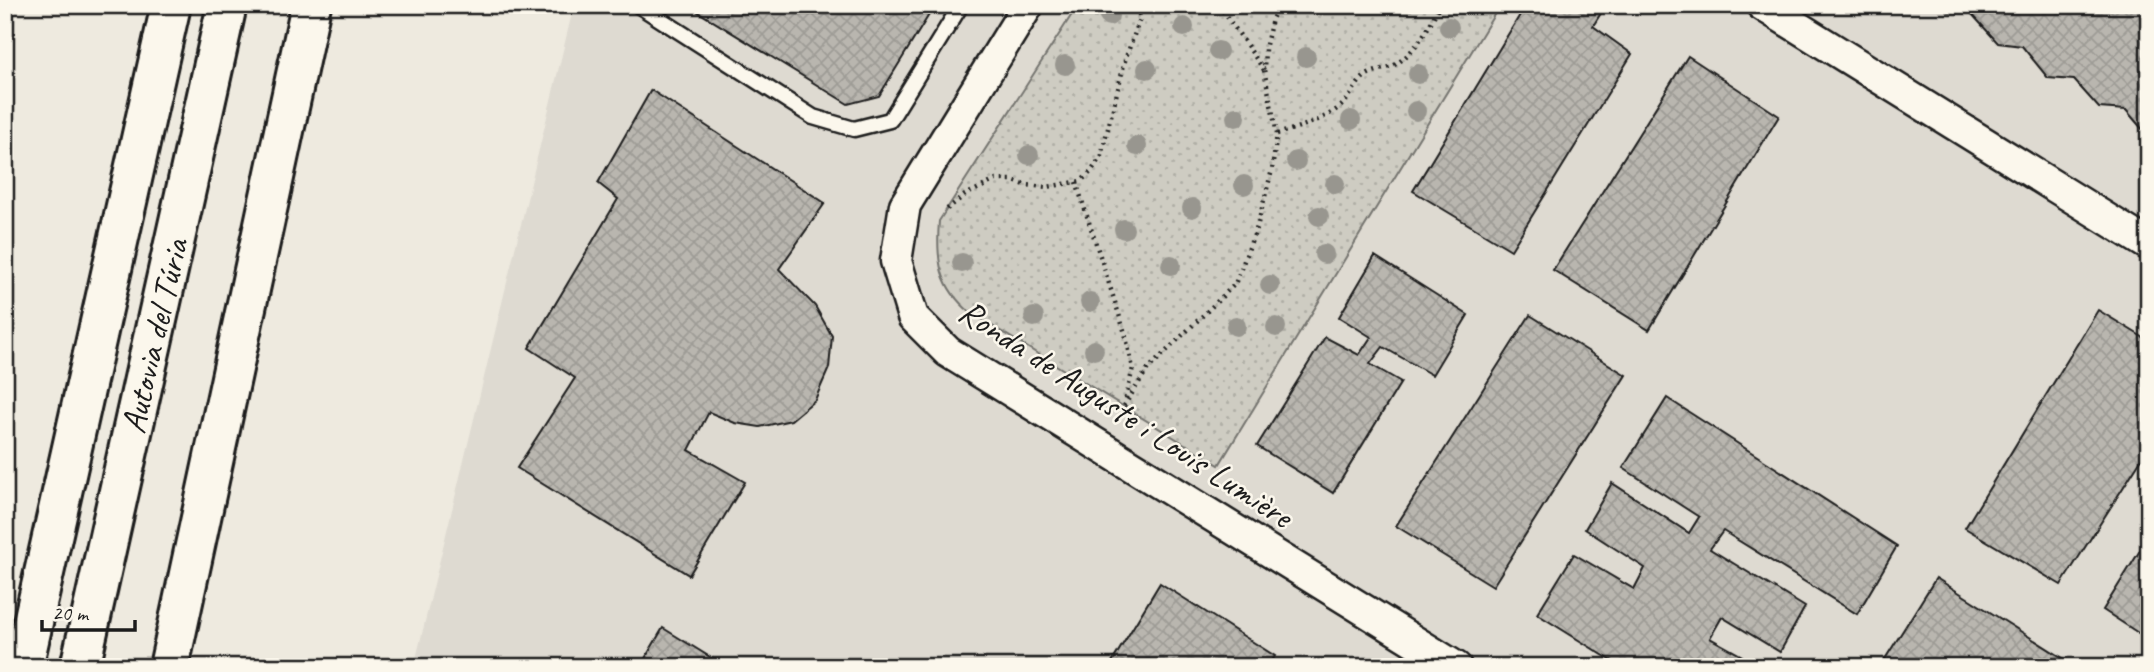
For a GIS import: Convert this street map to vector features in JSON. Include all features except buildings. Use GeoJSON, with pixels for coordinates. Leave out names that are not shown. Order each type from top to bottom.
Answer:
{"type":"FeatureCollection","features":[{"type":"Feature","properties":{"kind":"highway"},"geometry":{"type":"LineString","coordinates":[[23,667],[171,5]]}},
{"type":"Feature","properties":{"kind":"highway","name":"Autovia del Túria"},"geometry":{"type":"LineString","coordinates":[[80,667],[227,5]]}},
{"type":"Feature","properties":{"kind":"highway"},"geometry":{"type":"LineString","coordinates":[[170,667],[311,5]]}},
{"type":"Feature","properties":{"kind":"street","name":"Ronda de Auguste i Louis Lumière"},"geometry":{"type":"LineString","coordinates":[[1028,5],[905,205],[896,261],[913,317],[948,352],[1456,667]]}},
{"type":"Feature","properties":{"kind":"street"},"geometry":{"type":"LineString","coordinates":[[1762,5],[2149,245]]}},
{"type":"Feature","properties":{"kind":"lane"},"geometry":{"type":"LineString","coordinates":[[638,5],[813,117],[854,129],[890,120],[961,5]]}},
{"type":"Feature","properties":{"kind":"path"},"geometry":{"type":"LineString","coordinates":[[947,209],[965,195],[996,180],[1047,187],[1081,181],[1091,172],[1101,156],[1120,77],[1140,19],[1134,5]]}},
{"type":"Feature","properties":{"kind":"path"},"geometry":{"type":"LineString","coordinates":[[1219,5],[1264,70]]}},
{"type":"Feature","properties":{"kind":"path"},"geometry":{"type":"LineString","coordinates":[[1076,182],[1125,333],[1133,368],[1124,406],[1147,370],[1235,284],[1257,227],[1272,170],[1277,134],[1264,70],[1265,49],[1272,19],[1279,5]]}},
{"type":"Feature","properties":{"kind":"path"},"geometry":{"type":"LineString","coordinates":[[1277,134],[1328,115],[1341,106],[1361,79],[1398,63],[1416,45],[1439,5]]}},
{"type":"Feature","properties":{"kind":"shaded area"},"geometry":{"type":"Polygon","coordinates":[[[574,5],[2149,5],[2149,667],[414,667],[574,5]]]}},
{"type":"Feature","properties":{"kind":"shaded area"},"geometry":{"type":"Polygon","coordinates":[[[1078,5],[1500,5],[1219,465],[971,313],[952,293],[942,272],[938,248],[939,221],[1078,5]]]}}]}
